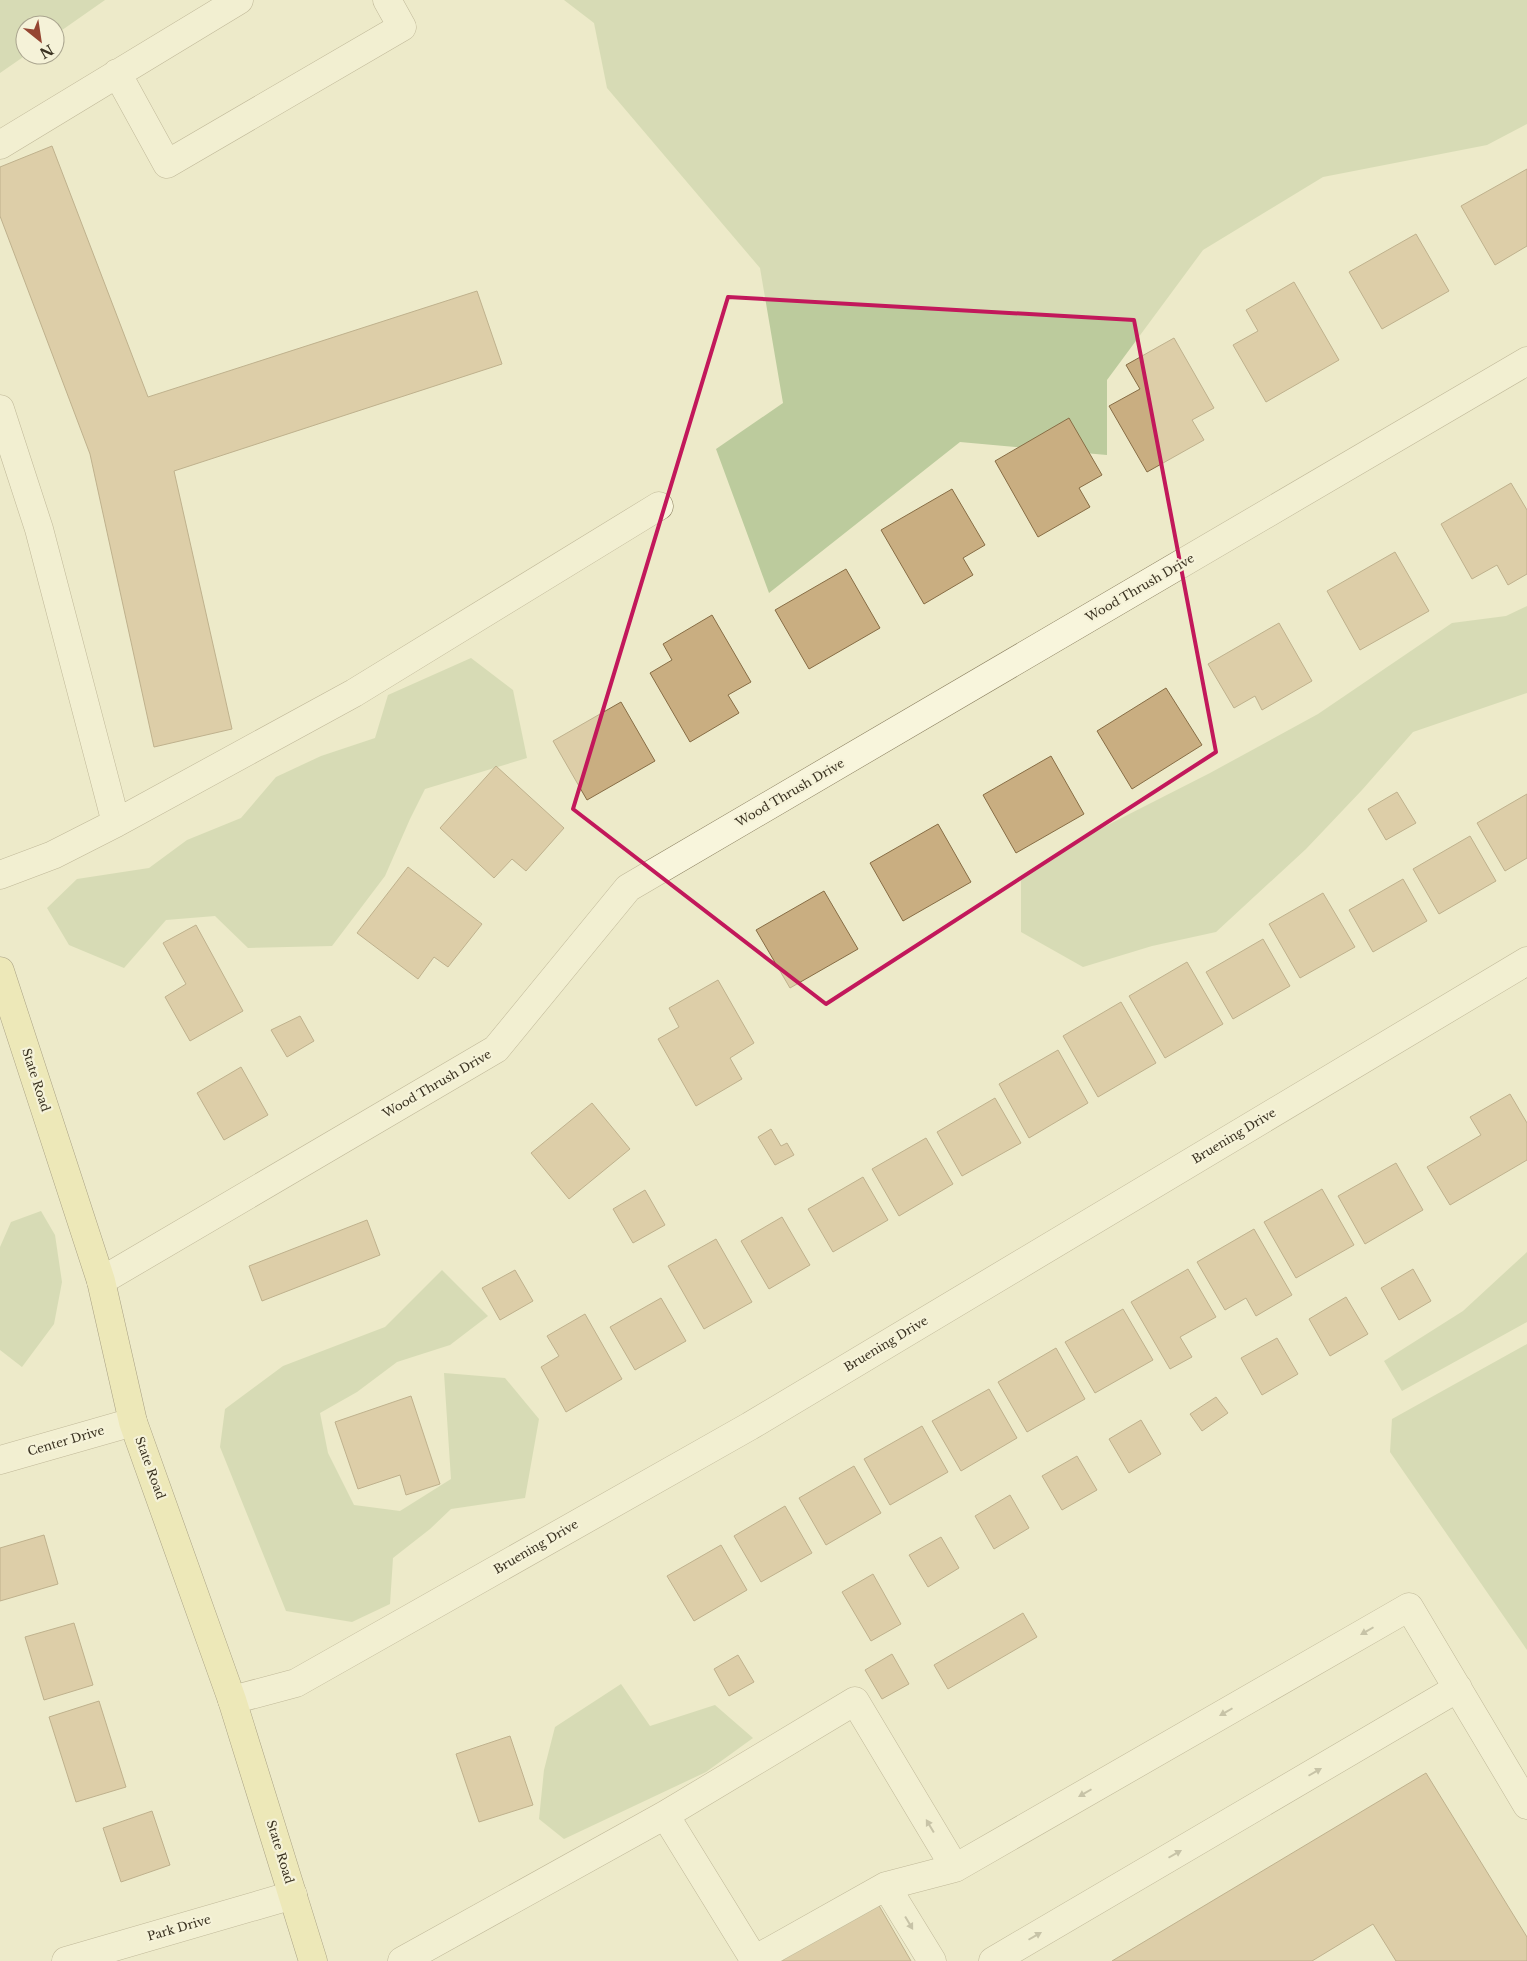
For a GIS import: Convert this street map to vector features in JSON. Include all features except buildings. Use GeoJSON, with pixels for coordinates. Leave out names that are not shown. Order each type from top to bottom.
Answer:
{"type":"FeatureCollection","features":[{"type":"Feature","properties":{"kind":"main road","name":"State Road"},"geometry":{"type":"LineString","coordinates":[[0,971],[101,1281],[133,1422],[232,1700],[313,1961]]}},
{"type":"Feature","properties":{"kind":"street"},"geometry":{"type":"LineString","coordinates":[[0,145],[239,0]]}},
{"type":"Feature","properties":{"kind":"street"},"geometry":{"type":"LineString","coordinates":[[117,73],[167,164],[402,27],[387,0]]}},
{"type":"Feature","properties":{"kind":"street","name":"Wood Thrush Drive"},"geometry":{"type":"LineString","coordinates":[[101,1281],[496,1049],[628,888],[1527,361]]}},
{"type":"Feature","properties":{"kind":"street"},"geometry":{"type":"LineString","coordinates":[[0,409],[39,529],[116,823]]}},
{"type":"Feature","properties":{"kind":"street"},"geometry":{"type":"LineString","coordinates":[[0,875],[53,855],[116,823],[354,693],[660,506]]}},
{"type":"Feature","properties":{"kind":"street","name":"Bruening Drive"},"geometry":{"type":"LineString","coordinates":[[232,1700],[296,1683],[750,1426],[1527,961]]}},
{"type":"Feature","properties":{"kind":"street","name":"Center Drive"},"geometry":{"type":"LineString","coordinates":[[0,1460],[133,1422]]}},
{"type":"Feature","properties":{"kind":"street"},"geometry":{"type":"LineString","coordinates":[[665,1814],[755,1960],[886,1886],[955,1868],[1409,1607],[1527,1805]]}},
{"type":"Feature","properties":{"kind":"street"},"geometry":{"type":"LineString","coordinates":[[993,1961],[1458,1688]]}},
{"type":"Feature","properties":{"kind":"street"},"geometry":{"type":"LineString","coordinates":[[402,1961],[665,1814],[856,1701],[955,1868]]}},
{"type":"Feature","properties":{"kind":"street"},"geometry":{"type":"LineString","coordinates":[[886,1886],[932,1961]]}},
{"type":"Feature","properties":{"kind":"street","name":"Park Drive"},"geometry":{"type":"LineString","coordinates":[[66,1961],[293,1895]]}},
{"type":"Feature","properties":{"kind":"highlighted area"},"geometry":{"type":"Polygon","coordinates":[[[728,297],[1134,320],[1216,752],[826,1004],[573,809],[728,297]]]}},
{"type":"Feature","properties":{"kind":"green space"},"geometry":{"type":"Polygon","coordinates":[[[0,0],[105,0],[65,28],[65,15],[15,15],[15,63],[0,73],[0,0]]]}},
{"type":"Feature","properties":{"kind":"green space"},"geometry":{"type":"Polygon","coordinates":[[[564,0],[1527,0],[1527,124],[1487,145],[1323,177],[1203,250],[1107,380],[1107,455],[960,442],[769,593],[716,449],[783,403],[760,268],[607,88],[594,23],[564,0]]]}},
{"type":"Feature","properties":{"kind":"green space"},"geometry":{"type":"Polygon","coordinates":[[[1527,606],[1527,693],[1413,732],[1362,790],[1306,849],[1216,932],[1152,946],[1083,967],[1021,932],[1021,877],[1090,834],[1210,773],[1318,714],[1452,623],[1506,616],[1527,606]]]}},
{"type":"Feature","properties":{"kind":"green space"},"geometry":{"type":"Polygon","coordinates":[[[471,658],[513,690],[527,758],[425,789],[385,876],[332,946],[248,948],[215,916],[166,920],[124,968],[69,945],[47,908],[77,879],[149,868],[187,840],[241,818],[276,777],[321,756],[375,738],[388,695],[471,658]]]}},
{"type":"Feature","properties":{"kind":"green space"},"geometry":{"type":"Polygon","coordinates":[[[41,1211],[55,1235],[62,1282],[54,1324],[22,1367],[0,1350],[0,1247],[11,1222],[41,1211]]]}},
{"type":"Feature","properties":{"kind":"green space"},"geometry":{"type":"Polygon","coordinates":[[[1527,1252],[1527,1322],[1402,1391],[1384,1361],[1463,1311],[1527,1252]]]}},
{"type":"Feature","properties":{"kind":"green space"},"geometry":{"type":"Polygon","coordinates":[[[442,1270],[488,1316],[450,1345],[397,1362],[357,1392],[320,1413],[328,1453],[354,1505],[400,1511],[451,1479],[444,1373],[505,1378],[539,1419],[525,1498],[451,1509],[430,1529],[393,1558],[390,1604],[352,1622],[286,1611],[220,1447],[225,1409],[283,1366],[385,1327],[442,1270]]]}},
{"type":"Feature","properties":{"kind":"green space"},"geometry":{"type":"Polygon","coordinates":[[[1527,1344],[1527,1650],[1390,1452],[1392,1419],[1527,1344]]]}},
{"type":"Feature","properties":{"kind":"green space"},"geometry":{"type":"Polygon","coordinates":[[[621,1684],[650,1726],[715,1705],[753,1738],[706,1772],[564,1839],[539,1819],[544,1770],[555,1727],[621,1684]]]}}]}
